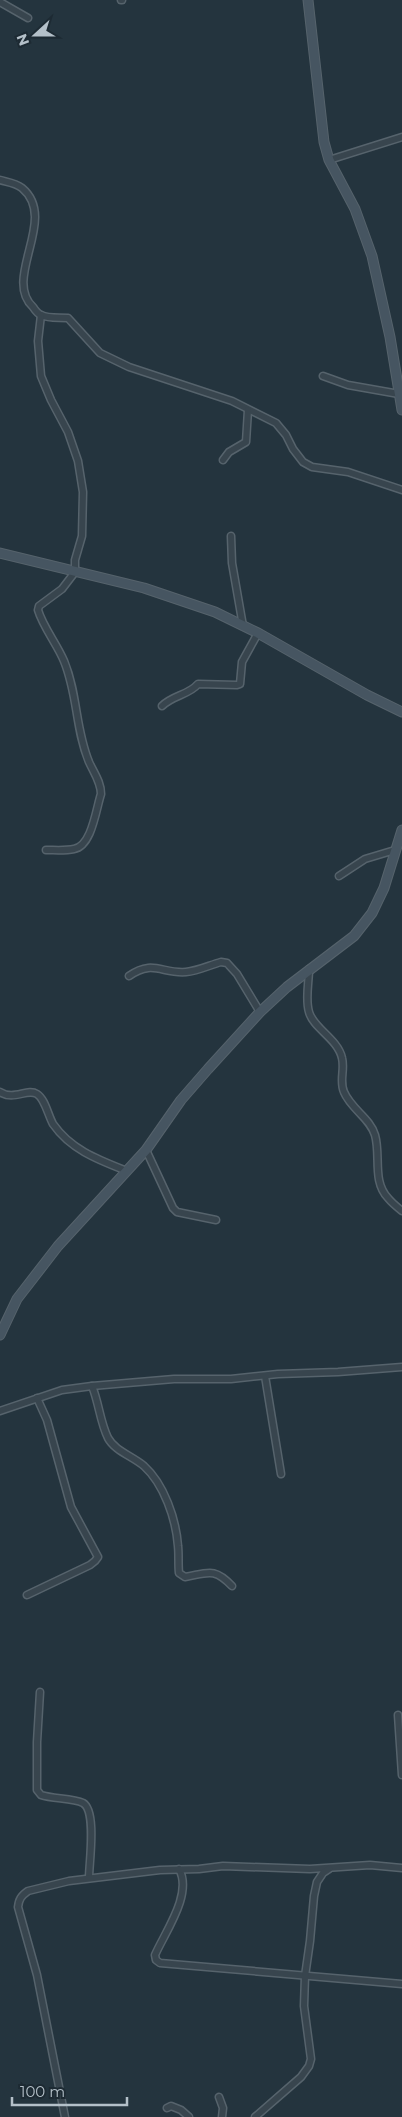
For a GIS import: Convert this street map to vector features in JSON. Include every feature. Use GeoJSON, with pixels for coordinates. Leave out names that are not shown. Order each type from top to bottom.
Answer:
{"type":"FeatureCollection","features":[{"type":"Feature","properties":{"kind":"street"},"geometry":{"type":"LineString","coordinates":[[308,0],[324,142],[329,160],[355,210],[372,256],[390,337],[402,410]]}},
{"type":"Feature","properties":{"kind":"street"},"geometry":{"type":"LineString","coordinates":[[0,2],[28,18]]}},
{"type":"Feature","properties":{"kind":"street"},"geometry":{"type":"LineString","coordinates":[[329,160],[402,137]]}},
{"type":"Feature","properties":{"kind":"street"},"geometry":{"type":"LineString","coordinates":[[0,180],[22,188],[28,196],[35,213],[32,241],[24,271],[25,295],[29,304],[41,315],[68,318],[94,348],[108,357],[232,401],[276,423],[282,428],[302,462],[312,467],[348,472],[402,490]]}},
{"type":"Feature","properties":{"kind":"street"},"geometry":{"type":"LineString","coordinates":[[41,315],[38,341],[41,376],[71,439],[78,461],[83,492],[82,536],[75,560],[75,572],[62,589],[39,606],[38,610],[65,662],[76,700],[79,731],[89,761],[101,787],[101,794],[88,837],[84,844],[74,849],[46,850]]}},
{"type":"Feature","properties":{"kind":"street"},"geometry":{"type":"LineString","coordinates":[[323,376],[348,385],[399,394]]}},
{"type":"Feature","properties":{"kind":"street"},"geometry":{"type":"LineString","coordinates":[[222,460],[229,452],[246,442],[248,410]]}},
{"type":"Feature","properties":{"kind":"street"},"geometry":{"type":"LineString","coordinates":[[231,536],[232,563],[244,626]]}},
{"type":"Feature","properties":{"kind":"street"},"geometry":{"type":"LineString","coordinates":[[0,553],[144,588],[215,612],[258,633],[367,695],[402,712]]}},
{"type":"Feature","properties":{"kind":"street"},"geometry":{"type":"LineString","coordinates":[[162,706],[174,696],[194,689],[198,684],[240,684],[242,662],[258,633]]}},
{"type":"Feature","properties":{"kind":"street"},"geometry":{"type":"LineString","coordinates":[[0,1335],[17,1300],[58,1246],[146,1150],[181,1100],[260,1012],[309,969],[354,936],[372,913],[384,888],[402,830]]}},
{"type":"Feature","properties":{"kind":"street"},"geometry":{"type":"LineString","coordinates":[[339,876],[365,860],[395,850]]}},
{"type":"Feature","properties":{"kind":"street"},"geometry":{"type":"LineString","coordinates":[[129,976],[139,969],[146,968],[184,972],[221,962],[227,963],[237,974],[260,1012]]}},
{"type":"Feature","properties":{"kind":"street"},"geometry":{"type":"LineString","coordinates":[[309,969],[309,1014],[342,1058],[341,1083],[344,1093],[350,1103],[367,1120],[375,1134],[377,1172],[383,1192],[402,1211]]}},
{"type":"Feature","properties":{"kind":"street"},"geometry":{"type":"LineString","coordinates":[[0,1092],[13,1096],[34,1092],[39,1095],[54,1125],[79,1149],[91,1157],[127,1171]]}},
{"type":"Feature","properties":{"kind":"street"},"geometry":{"type":"LineString","coordinates":[[146,1150],[173,1208],[184,1214],[216,1220]]}},
{"type":"Feature","properties":{"kind":"street"},"geometry":{"type":"LineString","coordinates":[[0,1411],[62,1390],[92,1386],[174,1379],[231,1379],[402,1367]]}},
{"type":"Feature","properties":{"kind":"street"},"geometry":{"type":"LineString","coordinates":[[265,1376],[281,1474]]}},
{"type":"Feature","properties":{"kind":"street"},"geometry":{"type":"LineString","coordinates":[[92,1386],[108,1437],[114,1446],[134,1457],[147,1468],[169,1505],[178,1546],[179,1573],[185,1577],[214,1572],[223,1576],[232,1586]]}},
{"type":"Feature","properties":{"kind":"street"},"geometry":{"type":"LineString","coordinates":[[27,1595],[90,1565],[98,1557],[71,1507],[47,1420],[37,1398]]}},
{"type":"Feature","properties":{"kind":"street"},"geometry":{"type":"LineString","coordinates":[[40,1692],[37,1790],[41,1795],[82,1802],[88,1807],[91,1819],[89,1878]]}},
{"type":"Feature","properties":{"kind":"street"},"geometry":{"type":"LineString","coordinates":[[398,1715],[402,1775]]}},
{"type":"Feature","properties":{"kind":"street"},"geometry":{"type":"LineString","coordinates":[[65,2117],[37,1976],[18,1907],[19,1899],[28,1891],[89,1878],[223,1866],[310,1869],[370,1865],[402,1868]]}},
{"type":"Feature","properties":{"kind":"street"},"geometry":{"type":"LineString","coordinates":[[254,2117],[301,2077],[309,2066],[310,2059],[304,2006],[305,1976],[317,1882],[322,1873],[333,1867]]}},
{"type":"Feature","properties":{"kind":"street"},"geometry":{"type":"LineString","coordinates":[[179,1869],[182,1875],[183,1886],[173,1920],[155,1955],[156,1960],[160,1963],[402,1984]]}},
{"type":"Feature","properties":{"kind":"street"},"geometry":{"type":"LineString","coordinates":[[219,2097],[222,2117]]}},
{"type":"Feature","properties":{"kind":"street"},"geometry":{"type":"LineString","coordinates":[[167,2108],[171,2106],[181,2110],[189,2117]]}}]}
